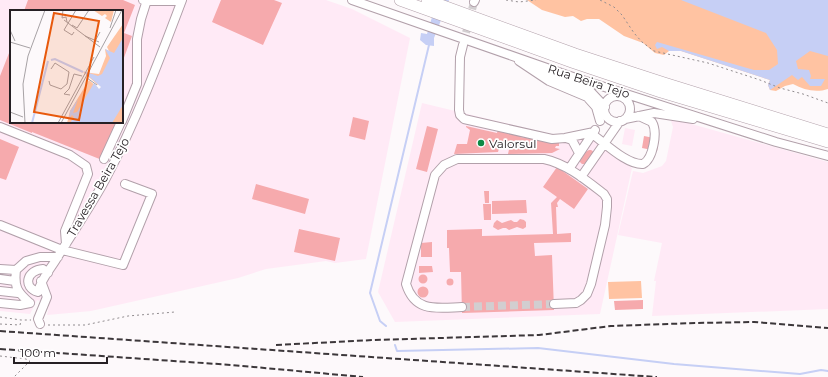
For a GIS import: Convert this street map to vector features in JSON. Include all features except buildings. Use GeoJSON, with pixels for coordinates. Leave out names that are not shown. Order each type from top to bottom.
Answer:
{"type":"FeatureCollection","features":[{"type":"Feature","properties":{"kind":"highway"},"geometry":{"type":"LineString","coordinates":[[400,0],[428,4],[572,62],[653,90],[828,142]]}},
{"type":"Feature","properties":{"kind":"highway"},"geometry":{"type":"LineString","coordinates":[[449,13],[664,83],[828,134]]}},
{"type":"Feature","properties":{"kind":"street"},"geometry":{"type":"LineString","coordinates":[[123,119],[137,84],[137,39],[146,0],[182,1]]}},
{"type":"Feature","properties":{"kind":"street","name":"Rua Beira Tejo"},"geometry":{"type":"LineString","coordinates":[[352,0],[567,74],[776,142],[828,156]]}},
{"type":"Feature","properties":{"kind":"street","name":"Travessa Beira Tejo"},"geometry":{"type":"LineString","coordinates":[[48,273],[44,269],[38,269],[31,273],[28,278],[29,285],[33,290],[38,292],[41,281],[48,273],[104,182],[123,146],[182,1]]}},
{"type":"Feature","properties":{"kind":"street"},"geometry":{"type":"LineString","coordinates":[[463,45],[460,57],[459,73],[459,112],[461,117],[464,119],[552,139],[593,133],[626,159],[634,163],[642,164],[646,162],[651,152],[655,127],[650,120],[639,116]]}},
{"type":"Feature","properties":{"kind":"street"},"geometry":{"type":"LineString","coordinates":[[505,52],[550,81],[587,97],[596,107],[600,121]]}},
{"type":"Feature","properties":{"kind":"street"},"geometry":{"type":"LineString","coordinates":[[519,62],[590,91],[612,120],[622,120],[654,113],[717,123]]}},
{"type":"Feature","properties":{"kind":"street"},"geometry":{"type":"LineString","coordinates":[[569,168],[600,121],[608,99],[620,96],[624,98],[629,104],[629,112],[581,177]]}},
{"type":"Feature","properties":{"kind":"street"},"geometry":{"type":"LineString","coordinates":[[104,159],[121,123]]}},
{"type":"Feature","properties":{"kind":"street"},"geometry":{"type":"LineString","coordinates":[[0,127],[70,155],[86,166],[88,174],[65,231],[62,250]]}},
{"type":"Feature","properties":{"kind":"street"},"geometry":{"type":"LineString","coordinates":[[565,138],[572,140],[579,153]]}},
{"type":"Feature","properties":{"kind":"street"},"geometry":{"type":"LineString","coordinates":[[462,308],[427,307],[416,303],[409,294],[406,284],[436,175],[444,165],[457,159],[544,159],[555,161],[569,168],[604,194],[607,199],[605,225],[591,284],[587,294],[576,303],[554,304]]}},
{"type":"Feature","properties":{"kind":"street"},"geometry":{"type":"LineString","coordinates":[[0,225],[62,250],[123,265],[152,194],[125,184]]}},
{"type":"Feature","properties":{"kind":"street"},"geometry":{"type":"LineString","coordinates":[[18,293],[15,281],[16,270],[26,260],[62,250]]}},
{"type":"Feature","properties":{"kind":"street"},"geometry":{"type":"LineString","coordinates":[[0,269],[16,270]]}},
{"type":"Feature","properties":{"kind":"street"},"geometry":{"type":"LineString","coordinates":[[0,279],[15,281]]}},
{"type":"Feature","properties":{"kind":"street"},"geometry":{"type":"LineString","coordinates":[[39,321],[47,297],[41,281]]}},
{"type":"Feature","properties":{"kind":"street"},"geometry":{"type":"LineString","coordinates":[[0,291],[18,293],[30,303],[20,305],[0,303]]}},
{"type":"Feature","properties":{"kind":"path"},"geometry":{"type":"LineString","coordinates":[[506,0],[519,2],[536,0]]}},
{"type":"Feature","properties":{"kind":"path"},"geometry":{"type":"LineString","coordinates":[[600,0],[614,7],[622,15],[642,42],[654,50],[708,63],[828,103]]}},
{"type":"Feature","properties":{"kind":"path"},"geometry":{"type":"LineString","coordinates":[[0,317],[39,321],[41,326],[49,324],[85,324],[128,316],[175,312]]}},
{"type":"Feature","properties":{"kind":"path"},"geometry":{"type":"LineString","coordinates":[[0,324],[20,325],[21,320]]}},
{"type":"Feature","properties":{"kind":"path"},"geometry":{"type":"LineString","coordinates":[[0,356],[26,358],[30,361],[14,377]]}},
{"type":"Feature","properties":{"kind":"shaded area"},"geometry":{"type":"Polygon","coordinates":[[[0,0],[326,0],[352,9],[410,38],[366,259],[335,263],[326,261],[266,269],[238,278],[91,311],[47,315],[49,305],[37,300],[30,314],[0,311],[0,0]]]}},
{"type":"Feature","properties":{"kind":"shaded area"},"geometry":{"type":"Polygon","coordinates":[[[527,0],[772,0],[828,22],[828,89],[819,91],[810,90],[793,84],[776,91],[770,90],[768,85],[770,80],[681,51],[669,51],[664,55],[655,53],[643,43],[624,36],[599,19],[587,19],[581,21],[573,16],[565,17],[542,10],[527,0]]]}},
{"type":"Feature","properties":{"kind":"shaded area"},"geometry":{"type":"Polygon","coordinates":[[[422,103],[555,135],[587,135],[632,168],[600,314],[395,322],[378,292],[422,103]]]}},
{"type":"Feature","properties":{"kind":"shaded area"},"geometry":{"type":"Polygon","coordinates":[[[670,118],[828,162],[828,309],[652,316],[656,281],[654,281],[662,243],[618,235],[633,171],[643,173],[662,166],[666,161],[673,127],[670,118]]]}},
{"type":"Feature","properties":{"kind":"shaded area"},"geometry":{"type":"Polygon","coordinates":[[[625,128],[635,130],[632,146],[622,144],[625,128]]]}},
{"type":"Feature","properties":{"kind":"shaded area"},"geometry":{"type":"Polygon","coordinates":[[[641,281],[642,298],[609,299],[608,282],[641,281]]]}},
{"type":"Feature","properties":{"kind":"water"},"geometry":{"type":"Polygon","coordinates":[[[437,0],[449,0],[434,38],[434,46],[426,45],[420,40],[421,33],[427,34],[437,0]]]}},
{"type":"Feature","properties":{"kind":"water"},"geometry":{"type":"Polygon","coordinates":[[[681,0],[828,0],[828,56],[810,51],[796,61],[798,69],[809,70],[811,76],[810,79],[825,79],[821,86],[810,86],[802,77],[798,80],[792,75],[770,90],[768,85],[770,80],[681,51],[669,51],[662,47],[657,49],[655,45],[657,42],[754,70],[769,70],[778,64],[777,50],[766,33],[681,0]]]}},
{"type":"Feature","properties":{"kind":"waterway"},"geometry":{"type":"LineString","coordinates":[[386,326],[380,321],[370,293],[429,45]]}},
{"type":"Feature","properties":{"kind":"waterway"},"geometry":{"type":"LineString","coordinates":[[395,345],[397,351],[538,348],[674,364],[800,374],[821,370],[828,371]]}},
{"type":"Feature","properties":{"kind":"tunnel"},"geometry":{"type":"LineString","coordinates":[[463,44],[474,2]]}},
{"type":"Feature","properties":{"kind":"tunnel"},"geometry":{"type":"LineString","coordinates":[[462,307],[554,304]]}},
{"type":"Feature","properties":{"kind":"railway"},"geometry":{"type":"LineString","coordinates":[[276,345],[374,340],[539,335],[611,326],[695,323],[754,322],[828,328]]}},
{"type":"Feature","properties":{"kind":"railway"},"geometry":{"type":"LineString","coordinates":[[0,331],[657,377]]}},
{"type":"Feature","properties":{"kind":"railway"},"geometry":{"type":"LineString","coordinates":[[0,349],[232,365],[363,377]]}},
{"type":"Feature","properties":{"kind":"place","name":"Valorsul"},"geometry":{"type":"Point","coordinates":[481,143]}}]}
